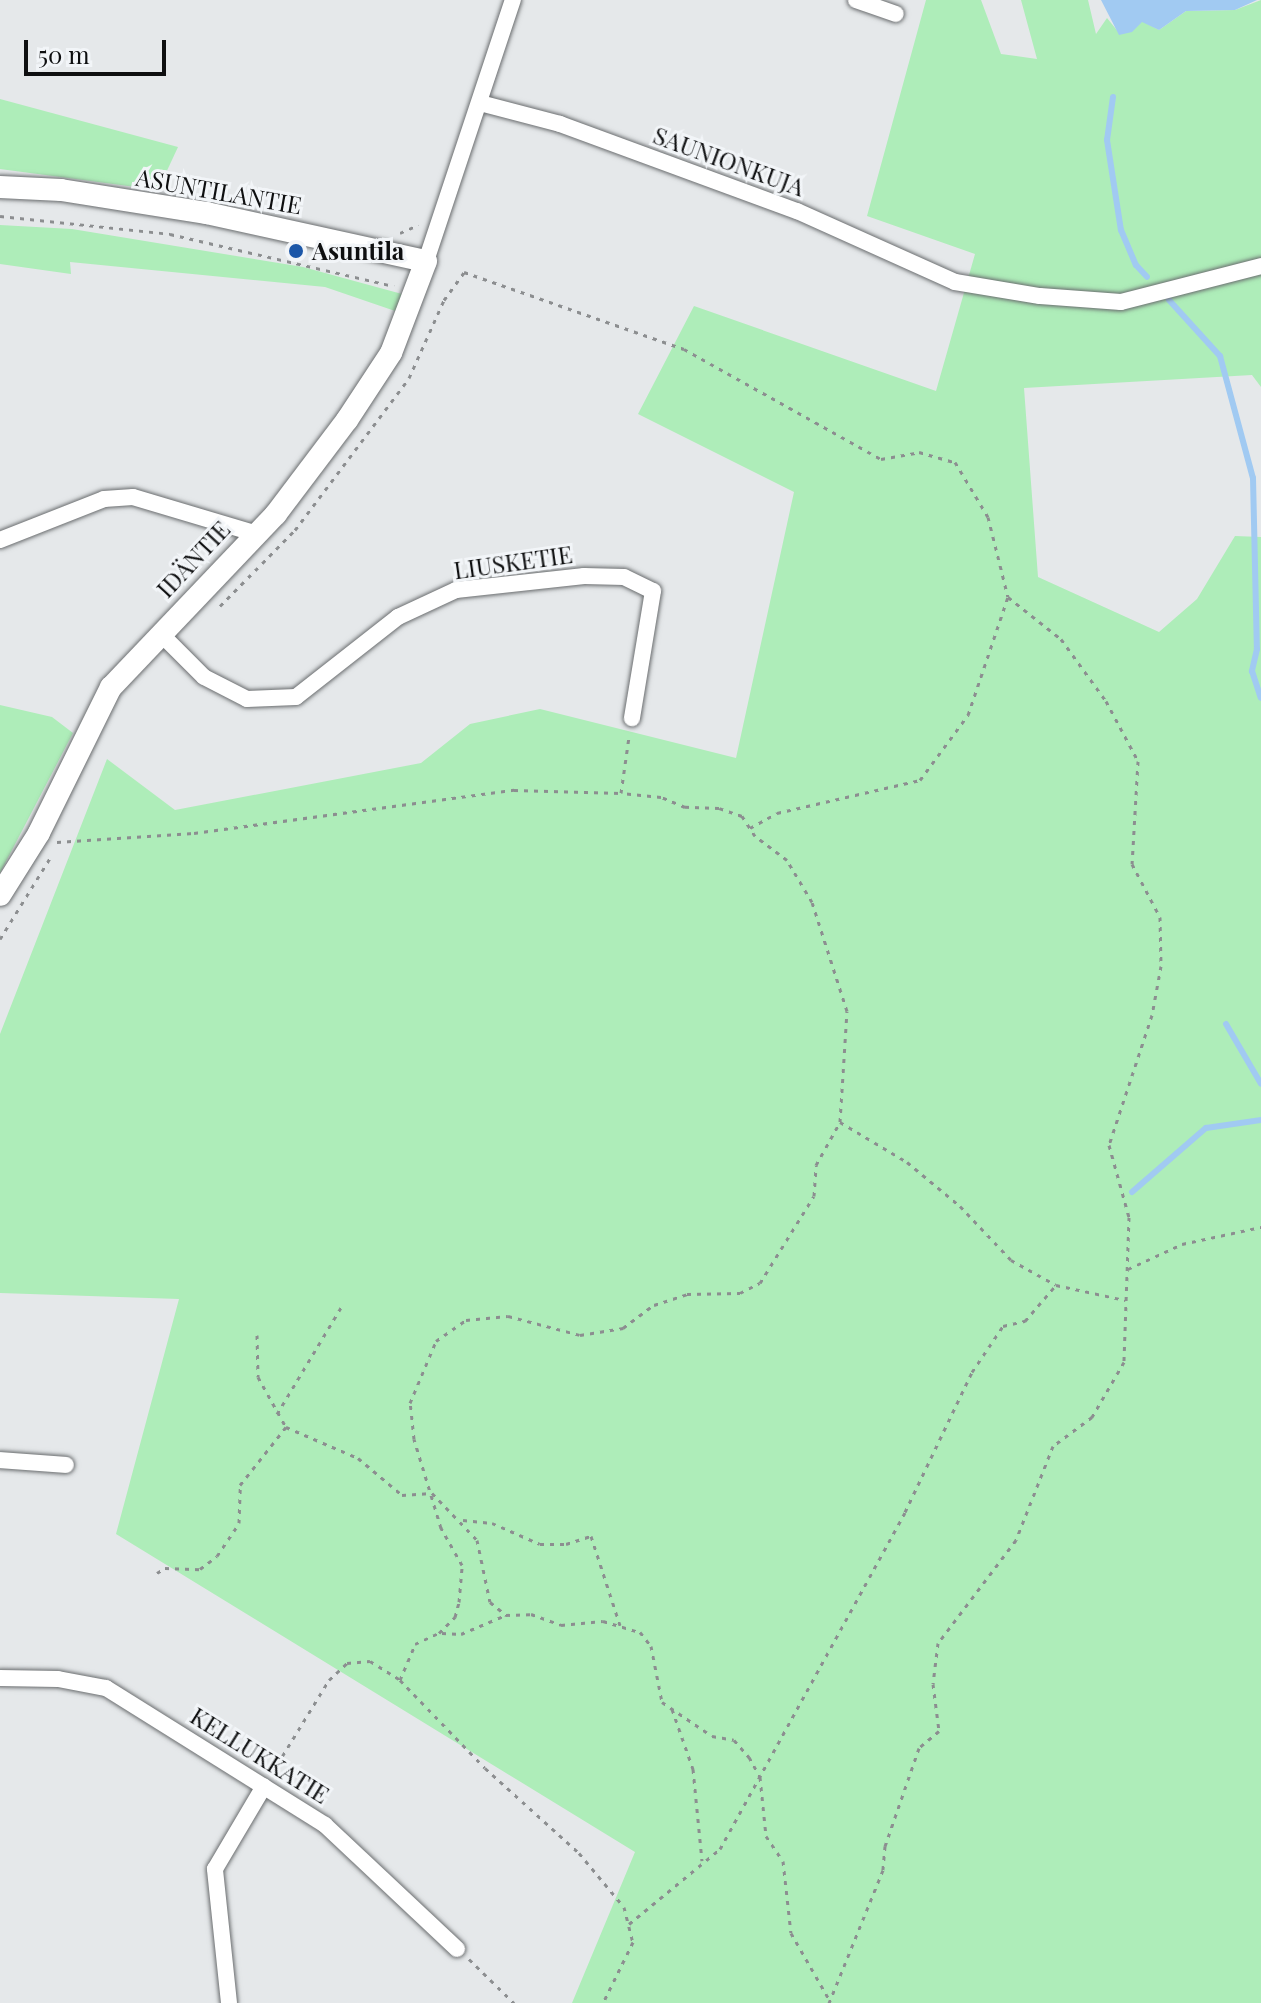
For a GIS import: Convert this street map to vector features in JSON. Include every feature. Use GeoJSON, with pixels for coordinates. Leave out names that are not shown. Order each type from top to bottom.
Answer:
{"type":"FeatureCollection","features":[{"type":"Feature","properties":{"kind":"street"},"geometry":{"type":"LineString","coordinates":[[426,261],[513,0]]}},
{"type":"Feature","properties":{"kind":"street"},"geometry":{"type":"LineString","coordinates":[[856,0],[896,14]]}},
{"type":"Feature","properties":{"kind":"street","name":"SAUNIONKUJA"},"geometry":{"type":"LineString","coordinates":[[480,103],[560,124],[797,211],[955,282],[1121,302],[1261,266]]}},
{"type":"Feature","properties":{"kind":"street","name":"ASUNTILANTIE"},"geometry":{"type":"LineString","coordinates":[[0,187],[61,190],[207,213],[426,261]]}},
{"type":"Feature","properties":{"kind":"street","name":"IDÄNTIE"},"geometry":{"type":"LineString","coordinates":[[0,895],[39,833],[111,687],[254,533],[276,514],[347,420],[391,353],[417,292],[426,261]]}},
{"type":"Feature","properties":{"kind":"street"},"geometry":{"type":"LineString","coordinates":[[0,540],[104,499],[133,497],[254,533]]}},
{"type":"Feature","properties":{"kind":"street","name":"LIUSKETIE"},"geometry":{"type":"LineString","coordinates":[[160,633],[204,677],[247,699],[296,697],[398,617],[456,590],[584,576],[624,577],[653,591],[632,718]]}},
{"type":"Feature","properties":{"kind":"street"},"geometry":{"type":"LineString","coordinates":[[0,1460],[66,1465]]}},
{"type":"Feature","properties":{"kind":"street","name":"KELLUKKATIE"},"geometry":{"type":"LineString","coordinates":[[0,1678],[58,1679],[106,1688],[325,1825],[457,1949]]}},
{"type":"Feature","properties":{"kind":"street"},"geometry":{"type":"LineString","coordinates":[[229,2003],[215,1869],[264,1786]]}},
{"type":"Feature","properties":{"kind":"path"},"geometry":{"type":"LineString","coordinates":[[0,216],[170,234],[444,300]]}},
{"type":"Feature","properties":{"kind":"path"},"geometry":{"type":"LineString","coordinates":[[376,282],[393,236],[419,224]]}},
{"type":"Feature","properties":{"kind":"path"},"geometry":{"type":"LineString","coordinates":[[219,606],[295,530],[375,425],[424,353],[444,300],[464,272],[684,349],[881,459],[919,452],[955,462],[988,517],[1008,597],[968,715],[920,780],[777,813],[750,828]]}},
{"type":"Feature","properties":{"kind":"path"},"geometry":{"type":"LineString","coordinates":[[829,2001],[883,1870],[885,1846],[919,1748],[939,1731],[933,1684],[938,1643],[1016,1540],[1053,1446],[1092,1417],[1124,1362],[1129,1217],[1109,1145],[1152,1015],[1161,966],[1160,917],[1132,864],[1138,761],[1106,701],[1061,639],[1008,597]]}},
{"type":"Feature","properties":{"kind":"path"},"geometry":{"type":"LineString","coordinates":[[621,793],[632,718]]}},
{"type":"Feature","properties":{"kind":"path"},"geometry":{"type":"LineString","coordinates":[[56,842],[194,833],[514,790],[621,793],[719,808],[742,816],[750,828],[787,860],[822,923],[847,1011],[840,1122],[816,1165],[814,1196],[760,1283],[740,1293],[687,1294],[654,1305],[623,1328],[580,1335],[508,1316],[466,1320],[436,1341],[410,1403],[414,1439],[441,1528],[462,1565],[455,1617],[439,1633],[415,1644],[400,1680]]}},
{"type":"Feature","properties":{"kind":"path"},"geometry":{"type":"LineString","coordinates":[[0,939],[23,909],[63,831]]}},
{"type":"Feature","properties":{"kind":"path"},"geometry":{"type":"LineString","coordinates":[[840,1122],[907,1162],[960,1206],[1011,1260],[1056,1285],[1126,1300]]}},
{"type":"Feature","properties":{"kind":"path"},"geometry":{"type":"LineString","coordinates":[[1127,1270],[1182,1244],[1261,1227]]}},
{"type":"Feature","properties":{"kind":"path"},"geometry":{"type":"LineString","coordinates":[[629,1924],[720,1849],[905,1512],[972,1372],[1003,1326],[1025,1321],[1056,1285]]}},
{"type":"Feature","properties":{"kind":"path"},"geometry":{"type":"LineString","coordinates":[[277,1414],[342,1306]]}},
{"type":"Feature","properties":{"kind":"path"},"geometry":{"type":"LineString","coordinates":[[257,1335],[258,1377],[286,1427],[358,1458],[402,1495],[432,1493],[463,1520],[477,1540],[490,1602],[506,1615]]}},
{"type":"Feature","properties":{"kind":"path"},"geometry":{"type":"LineString","coordinates":[[157,1573],[165,1568],[200,1569],[217,1556],[239,1523],[240,1485],[286,1427]]}},
{"type":"Feature","properties":{"kind":"path"},"geometry":{"type":"LineString","coordinates":[[463,1520],[492,1523],[540,1544],[566,1544],[591,1536],[620,1625]]}},
{"type":"Feature","properties":{"kind":"path"},"geometry":{"type":"LineString","coordinates":[[439,1633],[461,1634],[506,1615],[531,1614],[561,1625],[603,1621],[640,1632],[651,1646],[654,1677],[662,1702],[712,1736],[734,1740],[760,1777],[766,1836],[783,1861],[791,1933],[829,2001]]}},
{"type":"Feature","properties":{"kind":"path"},"geometry":{"type":"LineString","coordinates":[[264,1786],[329,1680],[347,1663],[370,1661],[400,1680],[485,1768],[579,1853],[624,1907],[633,1942],[603,2003]]}},
{"type":"Feature","properties":{"kind":"path"},"geometry":{"type":"LineString","coordinates":[[672,1709],[693,1769],[703,1863]]}},
{"type":"Feature","properties":{"kind":"path"},"geometry":{"type":"LineString","coordinates":[[457,1949],[514,2003]]}},
{"type":"Feature","properties":{"kind":"green space"},"geometry":{"type":"Polygon","coordinates":[[[926,0],[981,0],[1001,54],[1037,59],[1021,0],[1088,0],[1096,34],[1107,18],[1120,34],[1142,21],[1159,30],[1186,11],[1235,10],[1261,0],[1261,387],[1252,375],[1024,388],[1038,577],[1159,632],[1197,599],[1235,536],[1261,537],[1261,2003],[572,2003],[635,1852],[116,1534],[179,1299],[0,1293],[0,1034],[107,759],[175,810],[421,763],[470,724],[540,709],[736,758],[794,492],[638,414],[694,306],[936,391],[975,254],[867,216],[926,0]]]}},
{"type":"Feature","properties":{"kind":"green space"},"geometry":{"type":"Polygon","coordinates":[[[0,99],[178,147],[158,190],[0,169],[0,99]]]}},
{"type":"Feature","properties":{"kind":"green space"},"geometry":{"type":"Polygon","coordinates":[[[0,225],[72,229],[303,267],[402,294],[398,312],[325,287],[70,262],[71,274],[0,264],[0,225]]]}},
{"type":"Feature","properties":{"kind":"green space"},"geometry":{"type":"Polygon","coordinates":[[[0,705],[52,717],[73,733],[0,873],[0,705]]]}},
{"type":"Feature","properties":{"kind":"water"},"geometry":{"type":"Polygon","coordinates":[[[1101,0],[1257,0],[1235,10],[1186,11],[1159,30],[1142,22],[1132,32],[1119,35],[1101,0]]]}},
{"type":"Feature","properties":{"kind":"waterway"},"geometry":{"type":"LineString","coordinates":[[1113,97],[1107,140],[1121,230],[1136,265],[1147,277]]}},
{"type":"Feature","properties":{"kind":"waterway"},"geometry":{"type":"LineString","coordinates":[[1169,300],[1220,356],[1253,478],[1257,649],[1252,671],[1261,698]]}},
{"type":"Feature","properties":{"kind":"waterway"},"geometry":{"type":"LineString","coordinates":[[1226,1024],[1261,1084]]}},
{"type":"Feature","properties":{"kind":"waterway"},"geometry":{"type":"LineString","coordinates":[[1132,1192],[1206,1128],[1261,1120]]}},
{"type":"Feature","properties":{"kind":"place","name":"Asuntila"},"geometry":{"type":"Point","coordinates":[296,251]}}]}
